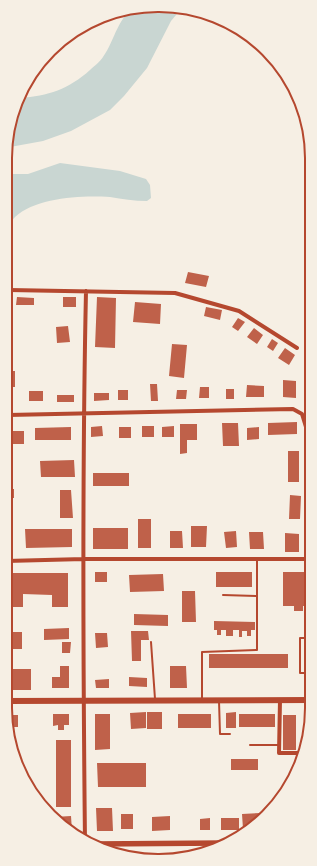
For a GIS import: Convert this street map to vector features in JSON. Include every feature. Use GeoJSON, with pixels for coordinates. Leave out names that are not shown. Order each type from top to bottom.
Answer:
{"type":"FeatureCollection","features":[{"type":"Feature","properties":{"kind":"main road"},"geometry":{"type":"LineString","coordinates":[[12,701],[305,700]]}},
{"type":"Feature","properties":{"kind":"street"},"geometry":{"type":"LineString","coordinates":[[12,290],[175,293],[239,311],[297,348]]}},
{"type":"Feature","properties":{"kind":"street"},"geometry":{"type":"LineString","coordinates":[[85,834],[83,700],[86,291]]}},
{"type":"Feature","properties":{"kind":"street"},"geometry":{"type":"LineString","coordinates":[[12,415],[293,409],[302,414],[305,424]]}},
{"type":"Feature","properties":{"kind":"street"},"geometry":{"type":"LineString","coordinates":[[12,561],[84,559],[305,559]]}},
{"type":"Feature","properties":{"kind":"street"},"geometry":{"type":"LineString","coordinates":[[280,700],[279,754],[298,753]]}},
{"type":"Feature","properties":{"kind":"street"},"geometry":{"type":"LineString","coordinates":[[105,844],[215,843]]}},
{"type":"Feature","properties":{"kind":"lane"},"geometry":{"type":"LineString","coordinates":[[202,700],[202,652],[257,650],[257,559]]}},
{"type":"Feature","properties":{"kind":"lane"},"geometry":{"type":"LineString","coordinates":[[222,596],[257,596]]}},
{"type":"Feature","properties":{"kind":"lane"},"geometry":{"type":"LineString","coordinates":[[305,638],[300,638],[300,673],[305,673]]}},
{"type":"Feature","properties":{"kind":"lane"},"geometry":{"type":"LineString","coordinates":[[151,642],[155,700]]}},
{"type":"Feature","properties":{"kind":"lane"},"geometry":{"type":"LineString","coordinates":[[219,700],[220,734],[230,734]]}},
{"type":"Feature","properties":{"kind":"lane"},"geometry":{"type":"LineString","coordinates":[[250,745],[280,745]]}},
{"type":"Feature","properties":{"kind":"shaded area"},"geometry":{"type":"Polygon","coordinates":[[[139,13],[178,13],[171,21],[147,68],[124,96],[110,110],[71,131],[43,141],[12,147],[17,121],[25,97],[58,90],[82,77],[102,59],[125,16],[139,13]]]}},
{"type":"Feature","properties":{"kind":"shaded area"},"geometry":{"type":"Polygon","coordinates":[[[60,163],[120,171],[146,179],[150,185],[151,198],[147,201],[87,196],[47,201],[24,210],[12,220],[12,174],[28,174],[60,163]]]}},
{"type":"Feature","properties":{"kind":"building"},"geometry":{"type":"Polygon","coordinates":[[[188,272],[209,276],[206,287],[185,283],[188,272]]]}},
{"type":"Feature","properties":{"kind":"building"},"geometry":{"type":"Polygon","coordinates":[[[17,297],[34,298],[34,305],[16,305],[17,297]]]}},
{"type":"Feature","properties":{"kind":"building"},"geometry":{"type":"Polygon","coordinates":[[[63,297],[76,297],[76,307],[63,307],[63,297]]]}},
{"type":"Feature","properties":{"kind":"building"},"geometry":{"type":"Polygon","coordinates":[[[97,297],[116,298],[115,348],[95,347],[97,297]]]}},
{"type":"Feature","properties":{"kind":"building"},"geometry":{"type":"Polygon","coordinates":[[[135,302],[161,304],[160,324],[133,322],[135,302]]]}},
{"type":"Feature","properties":{"kind":"building"},"geometry":{"type":"Polygon","coordinates":[[[206,307],[222,310],[220,320],[204,316],[206,307]]]}},
{"type":"Feature","properties":{"kind":"building"},"geometry":{"type":"Polygon","coordinates":[[[238,318],[245,322],[238,331],[232,327],[238,318]]]}},
{"type":"Feature","properties":{"kind":"building"},"geometry":{"type":"Polygon","coordinates":[[[68,326],[70,342],[57,343],[56,327],[68,326]]]}},
{"type":"Feature","properties":{"kind":"building"},"geometry":{"type":"Polygon","coordinates":[[[254,328],[263,335],[257,344],[247,337],[254,328]]]}},
{"type":"Feature","properties":{"kind":"building"},"geometry":{"type":"Polygon","coordinates":[[[272,339],[278,343],[273,351],[267,347],[272,339]]]}},
{"type":"Feature","properties":{"kind":"building"},"geometry":{"type":"Polygon","coordinates":[[[172,344],[187,345],[184,378],[169,376],[172,344]]]}},
{"type":"Feature","properties":{"kind":"building"},"geometry":{"type":"Polygon","coordinates":[[[285,348],[295,355],[289,365],[278,358],[285,348]]]}},
{"type":"Feature","properties":{"kind":"building"},"geometry":{"type":"Polygon","coordinates":[[[12,371],[15,371],[15,387],[12,387],[12,371]]]}},
{"type":"Feature","properties":{"kind":"building"},"geometry":{"type":"Polygon","coordinates":[[[283,380],[296,381],[296,398],[283,397],[283,380]]]}},
{"type":"Feature","properties":{"kind":"building"},"geometry":{"type":"Polygon","coordinates":[[[150,384],[157,384],[158,401],[151,401],[150,384]]]}},
{"type":"Feature","properties":{"kind":"building"},"geometry":{"type":"Polygon","coordinates":[[[247,385],[264,386],[264,397],[246,397],[247,385]]]}},
{"type":"Feature","properties":{"kind":"building"},"geometry":{"type":"Polygon","coordinates":[[[200,387],[209,387],[209,398],[199,398],[200,387]]]}},
{"type":"Feature","properties":{"kind":"building"},"geometry":{"type":"Polygon","coordinates":[[[226,389],[234,389],[234,399],[226,399],[226,389]]]}},
{"type":"Feature","properties":{"kind":"building"},"geometry":{"type":"Polygon","coordinates":[[[118,390],[128,390],[128,400],[118,400],[118,390]]]}},
{"type":"Feature","properties":{"kind":"building"},"geometry":{"type":"Polygon","coordinates":[[[177,390],[187,390],[186,399],[176,399],[177,390]]]}},
{"type":"Feature","properties":{"kind":"building"},"geometry":{"type":"Polygon","coordinates":[[[29,391],[43,391],[43,401],[29,401],[29,391]]]}},
{"type":"Feature","properties":{"kind":"building"},"geometry":{"type":"Polygon","coordinates":[[[94,393],[109,393],[109,400],[94,401],[94,393]]]}},
{"type":"Feature","properties":{"kind":"building"},"geometry":{"type":"Polygon","coordinates":[[[57,395],[74,395],[74,402],[57,402],[57,395]]]}},
{"type":"Feature","properties":{"kind":"building"},"geometry":{"type":"Polygon","coordinates":[[[297,422],[297,434],[268,435],[268,423],[297,422]]]}},
{"type":"Feature","properties":{"kind":"building"},"geometry":{"type":"Polygon","coordinates":[[[222,423],[238,423],[239,446],[223,446],[222,423]]]}},
{"type":"Feature","properties":{"kind":"building"},"geometry":{"type":"Polygon","coordinates":[[[180,424],[197,424],[197,440],[187,440],[187,453],[180,454],[180,424]]]}},
{"type":"Feature","properties":{"kind":"building"},"geometry":{"type":"Polygon","coordinates":[[[102,426],[103,436],[91,437],[91,427],[102,426]]]}},
{"type":"Feature","properties":{"kind":"building"},"geometry":{"type":"Polygon","coordinates":[[[142,426],[154,426],[154,437],[142,437],[142,426]]]}},
{"type":"Feature","properties":{"kind":"building"},"geometry":{"type":"Polygon","coordinates":[[[174,426],[174,437],[162,437],[162,427],[174,426]]]}},
{"type":"Feature","properties":{"kind":"building"},"geometry":{"type":"Polygon","coordinates":[[[71,427],[71,440],[35,440],[35,428],[71,427]]]}},
{"type":"Feature","properties":{"kind":"building"},"geometry":{"type":"Polygon","coordinates":[[[119,427],[131,427],[131,438],[119,438],[119,427]]]}},
{"type":"Feature","properties":{"kind":"building"},"geometry":{"type":"Polygon","coordinates":[[[259,427],[259,439],[247,440],[247,428],[259,427]]]}},
{"type":"Feature","properties":{"kind":"building"},"geometry":{"type":"Polygon","coordinates":[[[12,431],[24,431],[24,444],[12,444],[12,431]]]}},
{"type":"Feature","properties":{"kind":"building"},"geometry":{"type":"Polygon","coordinates":[[[288,451],[299,451],[299,482],[288,482],[288,451]]]}},
{"type":"Feature","properties":{"kind":"building"},"geometry":{"type":"Polygon","coordinates":[[[74,460],[75,477],[41,477],[40,461],[74,460]]]}},
{"type":"Feature","properties":{"kind":"building"},"geometry":{"type":"Polygon","coordinates":[[[93,473],[129,473],[129,486],[93,486],[93,473]]]}},
{"type":"Feature","properties":{"kind":"building"},"geometry":{"type":"Polygon","coordinates":[[[12,489],[14,489],[14,498],[12,498],[12,489]]]}},
{"type":"Feature","properties":{"kind":"building"},"geometry":{"type":"Polygon","coordinates":[[[60,490],[71,490],[73,518],[60,518],[60,490]]]}},
{"type":"Feature","properties":{"kind":"building"},"geometry":{"type":"Polygon","coordinates":[[[290,495],[301,496],[300,519],[289,519],[290,495]]]}},
{"type":"Feature","properties":{"kind":"building"},"geometry":{"type":"Polygon","coordinates":[[[138,519],[151,519],[151,548],[138,548],[138,519]]]}},
{"type":"Feature","properties":{"kind":"building"},"geometry":{"type":"Polygon","coordinates":[[[191,526],[207,526],[206,547],[191,547],[191,526]]]}},
{"type":"Feature","properties":{"kind":"building"},"geometry":{"type":"Polygon","coordinates":[[[93,528],[128,528],[128,549],[93,549],[93,528]]]}},
{"type":"Feature","properties":{"kind":"building"},"geometry":{"type":"Polygon","coordinates":[[[25,529],[72,529],[72,547],[26,548],[25,529]]]}},
{"type":"Feature","properties":{"kind":"building"},"geometry":{"type":"Polygon","coordinates":[[[170,531],[182,531],[183,548],[170,548],[170,531]]]}},
{"type":"Feature","properties":{"kind":"building"},"geometry":{"type":"Polygon","coordinates":[[[236,531],[237,547],[226,548],[224,532],[236,531]]]}},
{"type":"Feature","properties":{"kind":"building"},"geometry":{"type":"Polygon","coordinates":[[[249,532],[263,532],[264,549],[250,549],[249,532]]]}},
{"type":"Feature","properties":{"kind":"building"},"geometry":{"type":"Polygon","coordinates":[[[285,533],[299,534],[299,552],[285,552],[285,533]]]}},
{"type":"Feature","properties":{"kind":"building"},"geometry":{"type":"Polygon","coordinates":[[[95,572],[107,572],[107,582],[95,582],[95,572]]]}},
{"type":"Feature","properties":{"kind":"building"},"geometry":{"type":"Polygon","coordinates":[[[216,572],[252,572],[252,587],[216,587],[216,572]]]}},
{"type":"Feature","properties":{"kind":"building"},"geometry":{"type":"Polygon","coordinates":[[[283,572],[305,572],[305,606],[303,606],[303,611],[294,611],[294,606],[283,606],[283,572]]]}},
{"type":"Feature","properties":{"kind":"building"},"geometry":{"type":"Polygon","coordinates":[[[12,573],[68,573],[68,607],[52,607],[52,595],[23,594],[23,607],[12,607],[12,573]]]}},
{"type":"Feature","properties":{"kind":"building"},"geometry":{"type":"Polygon","coordinates":[[[163,574],[164,591],[130,592],[129,575],[163,574]]]}},
{"type":"Feature","properties":{"kind":"building"},"geometry":{"type":"Polygon","coordinates":[[[182,591],[195,591],[196,622],[182,622],[182,591]]]}},
{"type":"Feature","properties":{"kind":"building"},"geometry":{"type":"Polygon","coordinates":[[[134,614],[168,615],[168,626],[134,625],[134,614]]]}},
{"type":"Feature","properties":{"kind":"building"},"geometry":{"type":"Polygon","coordinates":[[[214,621],[255,622],[255,630],[251,630],[251,636],[247,636],[247,631],[242,631],[242,637],[239,637],[239,630],[233,630],[233,636],[226,636],[226,630],[221,630],[221,635],[217,635],[217,630],[214,630],[214,621]]]}},
{"type":"Feature","properties":{"kind":"building"},"geometry":{"type":"Polygon","coordinates":[[[69,628],[69,639],[44,640],[44,629],[69,628]]]}},
{"type":"Feature","properties":{"kind":"building"},"geometry":{"type":"Polygon","coordinates":[[[131,631],[148,631],[149,640],[141,640],[141,661],[132,661],[131,631]]]}},
{"type":"Feature","properties":{"kind":"building"},"geometry":{"type":"Polygon","coordinates":[[[12,632],[22,632],[22,649],[12,649],[12,632]]]}},
{"type":"Feature","properties":{"kind":"building"},"geometry":{"type":"Polygon","coordinates":[[[95,633],[107,633],[108,647],[96,648],[95,633]]]}},
{"type":"Feature","properties":{"kind":"building"},"geometry":{"type":"Polygon","coordinates":[[[62,642],[71,642],[70,653],[62,653],[62,642]]]}},
{"type":"Feature","properties":{"kind":"building"},"geometry":{"type":"Polygon","coordinates":[[[209,654],[288,654],[288,668],[209,668],[209,654]]]}},
{"type":"Feature","properties":{"kind":"building"},"geometry":{"type":"Polygon","coordinates":[[[60,666],[69,666],[69,688],[52,688],[52,677],[60,677],[60,666]]]}},
{"type":"Feature","properties":{"kind":"building"},"geometry":{"type":"Polygon","coordinates":[[[170,666],[186,666],[187,688],[170,688],[170,666]]]}},
{"type":"Feature","properties":{"kind":"building"},"geometry":{"type":"Polygon","coordinates":[[[12,669],[31,669],[31,690],[12,690],[12,669]]]}},
{"type":"Feature","properties":{"kind":"building"},"geometry":{"type":"Polygon","coordinates":[[[129,677],[147,678],[147,687],[129,686],[129,677]]]}},
{"type":"Feature","properties":{"kind":"building"},"geometry":{"type":"Polygon","coordinates":[[[109,679],[109,688],[96,688],[95,680],[109,679]]]}},
{"type":"Feature","properties":{"kind":"building"},"geometry":{"type":"Polygon","coordinates":[[[146,712],[146,728],[131,729],[130,713],[146,712]]]}},
{"type":"Feature","properties":{"kind":"building"},"geometry":{"type":"Polygon","coordinates":[[[147,712],[162,712],[162,729],[147,729],[147,712]]]}},
{"type":"Feature","properties":{"kind":"building"},"geometry":{"type":"Polygon","coordinates":[[[236,712],[236,728],[226,728],[226,713],[236,712]]]}},
{"type":"Feature","properties":{"kind":"building"},"geometry":{"type":"Polygon","coordinates":[[[53,714],[69,714],[69,725],[64,725],[64,730],[58,730],[58,725],[53,726],[53,714]]]}},
{"type":"Feature","properties":{"kind":"building"},"geometry":{"type":"Polygon","coordinates":[[[95,714],[110,714],[110,749],[95,750],[95,714]]]}},
{"type":"Feature","properties":{"kind":"building"},"geometry":{"type":"Polygon","coordinates":[[[178,714],[211,714],[211,728],[178,728],[178,714]]]}},
{"type":"Feature","properties":{"kind":"building"},"geometry":{"type":"Polygon","coordinates":[[[239,714],[275,714],[275,727],[239,727],[239,714]]]}},
{"type":"Feature","properties":{"kind":"building"},"geometry":{"type":"Polygon","coordinates":[[[12,715],[18,715],[18,727],[13,727],[12,715]]]}},
{"type":"Feature","properties":{"kind":"building"},"geometry":{"type":"Polygon","coordinates":[[[283,715],[296,715],[296,750],[283,750],[283,715]]]}},
{"type":"Feature","properties":{"kind":"building"},"geometry":{"type":"Polygon","coordinates":[[[56,740],[71,740],[71,807],[56,807],[56,740]]]}},
{"type":"Feature","properties":{"kind":"building"},"geometry":{"type":"Polygon","coordinates":[[[231,759],[258,759],[258,770],[231,770],[231,759]]]}},
{"type":"Feature","properties":{"kind":"building"},"geometry":{"type":"Polygon","coordinates":[[[97,763],[146,763],[146,787],[98,787],[97,763]]]}},
{"type":"Feature","properties":{"kind":"building"},"geometry":{"type":"Polygon","coordinates":[[[96,808],[112,808],[113,831],[97,831],[96,808]]]}},
{"type":"Feature","properties":{"kind":"building"},"geometry":{"type":"Polygon","coordinates":[[[260,813],[243,827],[242,814],[260,813]]]}},
{"type":"Feature","properties":{"kind":"building"},"geometry":{"type":"Polygon","coordinates":[[[121,814],[133,814],[133,829],[121,829],[121,814]]]}},
{"type":"Feature","properties":{"kind":"building"},"geometry":{"type":"Polygon","coordinates":[[[71,816],[72,826],[69,824],[61,817],[71,816]]]}},
{"type":"Feature","properties":{"kind":"building"},"geometry":{"type":"Polygon","coordinates":[[[170,816],[170,830],[152,831],[152,817],[170,816]]]}},
{"type":"Feature","properties":{"kind":"building"},"geometry":{"type":"Polygon","coordinates":[[[210,818],[210,830],[200,830],[200,819],[210,818]]]}},
{"type":"Feature","properties":{"kind":"building"},"geometry":{"type":"Polygon","coordinates":[[[221,818],[239,818],[239,830],[221,830],[221,818]]]}}]}
